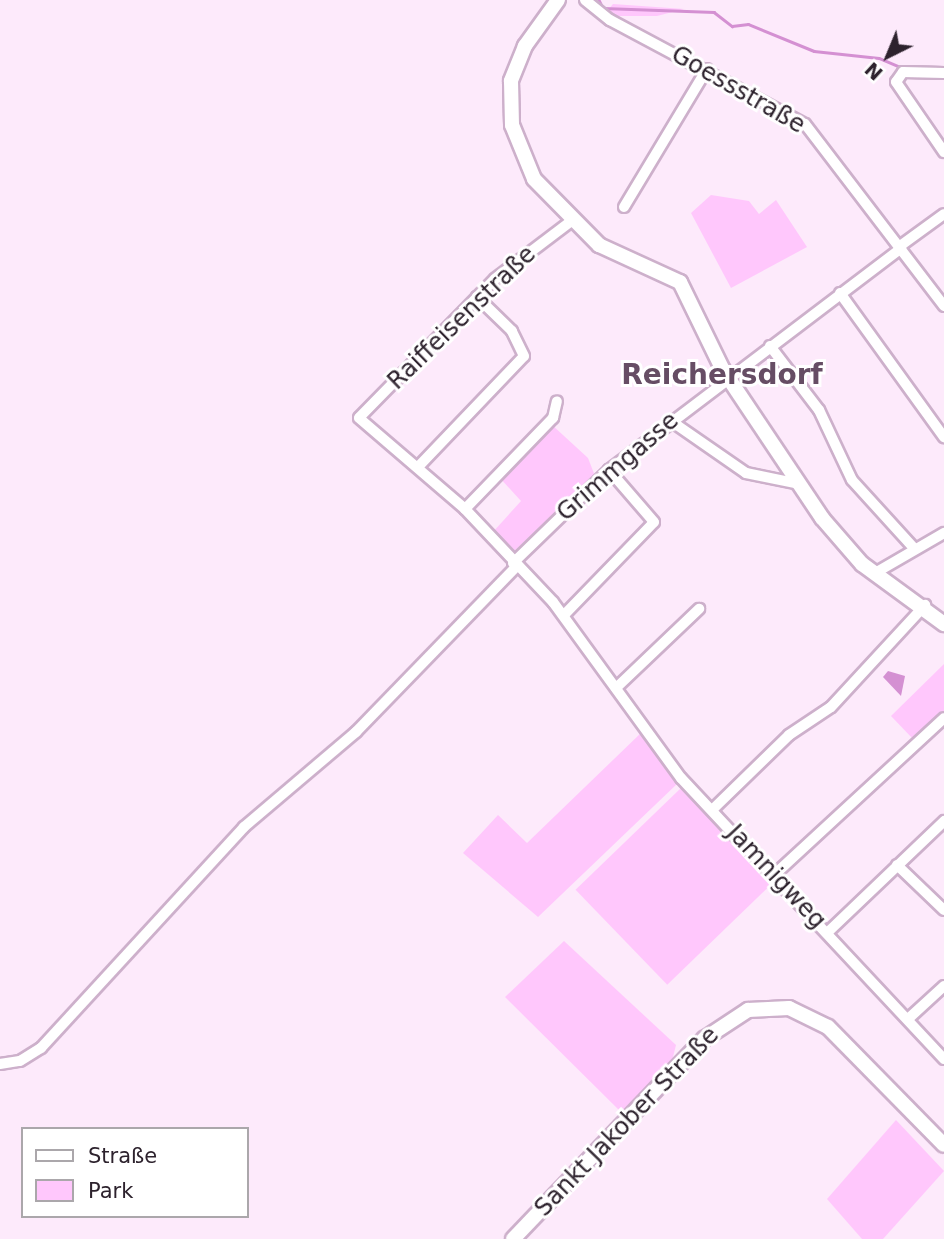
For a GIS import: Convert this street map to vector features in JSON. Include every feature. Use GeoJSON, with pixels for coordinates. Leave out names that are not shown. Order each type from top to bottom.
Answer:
{"type":"FeatureCollection","features":[{"type":"Feature","properties":{"kind":"main road"},"geometry":{"type":"LineString","coordinates":[[558,0],[519,58],[510,113],[534,179],[570,222],[608,251],[680,282],[729,378],[839,539],[875,573],[925,605],[944,624]]}},
{"type":"Feature","properties":{"kind":"main road","name":"Sankt Jakober Straße"},"geometry":{"type":"LineString","coordinates":[[513,1239],[704,1039],[748,1010],[789,1008],[821,1022],[944,1145]]}},
{"type":"Feature","properties":{"kind":"street","name":"Goessstraße"},"geometry":{"type":"LineString","coordinates":[[585,0],[610,20],[707,69],[805,124],[943,301]]}},
{"type":"Feature","properties":{"kind":"street"},"geometry":{"type":"LineString","coordinates":[[624,207],[707,69]]}},
{"type":"Feature","properties":{"kind":"street"},"geometry":{"type":"LineString","coordinates":[[944,73],[903,72],[897,86],[944,152]]}},
{"type":"Feature","properties":{"kind":"street","name":"Grimmgasse"},"geometry":{"type":"LineString","coordinates":[[0,1064],[26,1059],[41,1048],[244,827],[356,732],[609,470],[944,214]]}},
{"type":"Feature","properties":{"kind":"street","name":"Raiffeisenstraße"},"geometry":{"type":"LineString","coordinates":[[359,418],[477,297],[570,222]]}},
{"type":"Feature","properties":{"kind":"street"},"geometry":{"type":"LineString","coordinates":[[840,293],[944,437]]}},
{"type":"Feature","properties":{"kind":"street"},"geometry":{"type":"LineString","coordinates":[[418,467],[523,356],[512,331],[477,297]]}},
{"type":"Feature","properties":{"kind":"street"},"geometry":{"type":"LineString","coordinates":[[770,346],[819,410],[852,480],[913,547]]}},
{"type":"Feature","properties":{"kind":"street"},"geometry":{"type":"LineString","coordinates":[[465,509],[553,418],[556,401]]}},
{"type":"Feature","properties":{"kind":"street","name":"Jamnigweg"},"geometry":{"type":"LineString","coordinates":[[359,418],[465,509],[564,615],[681,778],[944,1059]]}},
{"type":"Feature","properties":{"kind":"street"},"geometry":{"type":"LineString","coordinates":[[671,421],[746,473],[799,484]]}},
{"type":"Feature","properties":{"kind":"street"},"geometry":{"type":"LineString","coordinates":[[564,615],[654,522],[609,470]]}},
{"type":"Feature","properties":{"kind":"street"},"geometry":{"type":"LineString","coordinates":[[875,573],[913,547],[944,533]]}},
{"type":"Feature","properties":{"kind":"street"},"geometry":{"type":"LineString","coordinates":[[712,810],[789,735],[831,707],[925,605]]}},
{"type":"Feature","properties":{"kind":"street"},"geometry":{"type":"LineString","coordinates":[[616,688],[699,609]]}},
{"type":"Feature","properties":{"kind":"street"},"geometry":{"type":"LineString","coordinates":[[774,875],[944,718]]}},
{"type":"Feature","properties":{"kind":"street"},"geometry":{"type":"LineString","coordinates":[[828,932],[944,821]]}},
{"type":"Feature","properties":{"kind":"street"},"geometry":{"type":"LineString","coordinates":[[897,865],[944,910]]}},
{"type":"Feature","properties":{"kind":"street"},"geometry":{"type":"LineString","coordinates":[[908,1019],[944,986]]}},
{"type":"Feature","properties":{"kind":"green space"},"geometry":{"type":"Polygon","coordinates":[[[613,4],[684,9],[657,16],[612,16],[607,11],[613,4]]]}},
{"type":"Feature","properties":{"kind":"green space"},"geometry":{"type":"Polygon","coordinates":[[[711,195],[749,201],[759,214],[776,200],[807,247],[731,288],[691,213],[711,195]]]}},
{"type":"Feature","properties":{"kind":"green space"},"geometry":{"type":"Polygon","coordinates":[[[551,424],[588,458],[595,476],[510,555],[492,533],[521,501],[499,477],[551,424]]]}},
{"type":"Feature","properties":{"kind":"green space"},"geometry":{"type":"Polygon","coordinates":[[[944,664],[944,713],[914,740],[891,716],[944,664]]]}},
{"type":"Feature","properties":{"kind":"green space"},"geometry":{"type":"Polygon","coordinates":[[[642,732],[678,783],[538,917],[463,853],[498,815],[527,843],[642,732]]]}},
{"type":"Feature","properties":{"kind":"green space"},"geometry":{"type":"Polygon","coordinates":[[[682,787],[774,882],[667,985],[576,890],[682,787]]]}},
{"type":"Feature","properties":{"kind":"green space"},"geometry":{"type":"Polygon","coordinates":[[[564,941],[676,1045],[672,1061],[622,1113],[505,997],[564,941]]]}},
{"type":"Feature","properties":{"kind":"green space"},"geometry":{"type":"Polygon","coordinates":[[[896,1120],[944,1171],[883,1239],[862,1239],[827,1199],[896,1120]]]}},
{"type":"Feature","properties":{"kind":"shaded area"},"geometry":{"type":"Polygon","coordinates":[[[888,671],[905,676],[901,696],[883,677],[888,671]]]}},
{"type":"Feature","properties":{"kind":"waterway"},"geometry":{"type":"LineString","coordinates":[[599,0],[603,8],[714,12],[732,26],[748,24],[814,51],[879,58],[902,68]]}},
{"type":"Feature","properties":{"kind":"district","name":"Reichersdorf"},"geometry":{"type":"Point","coordinates":[722,375]}}]}
